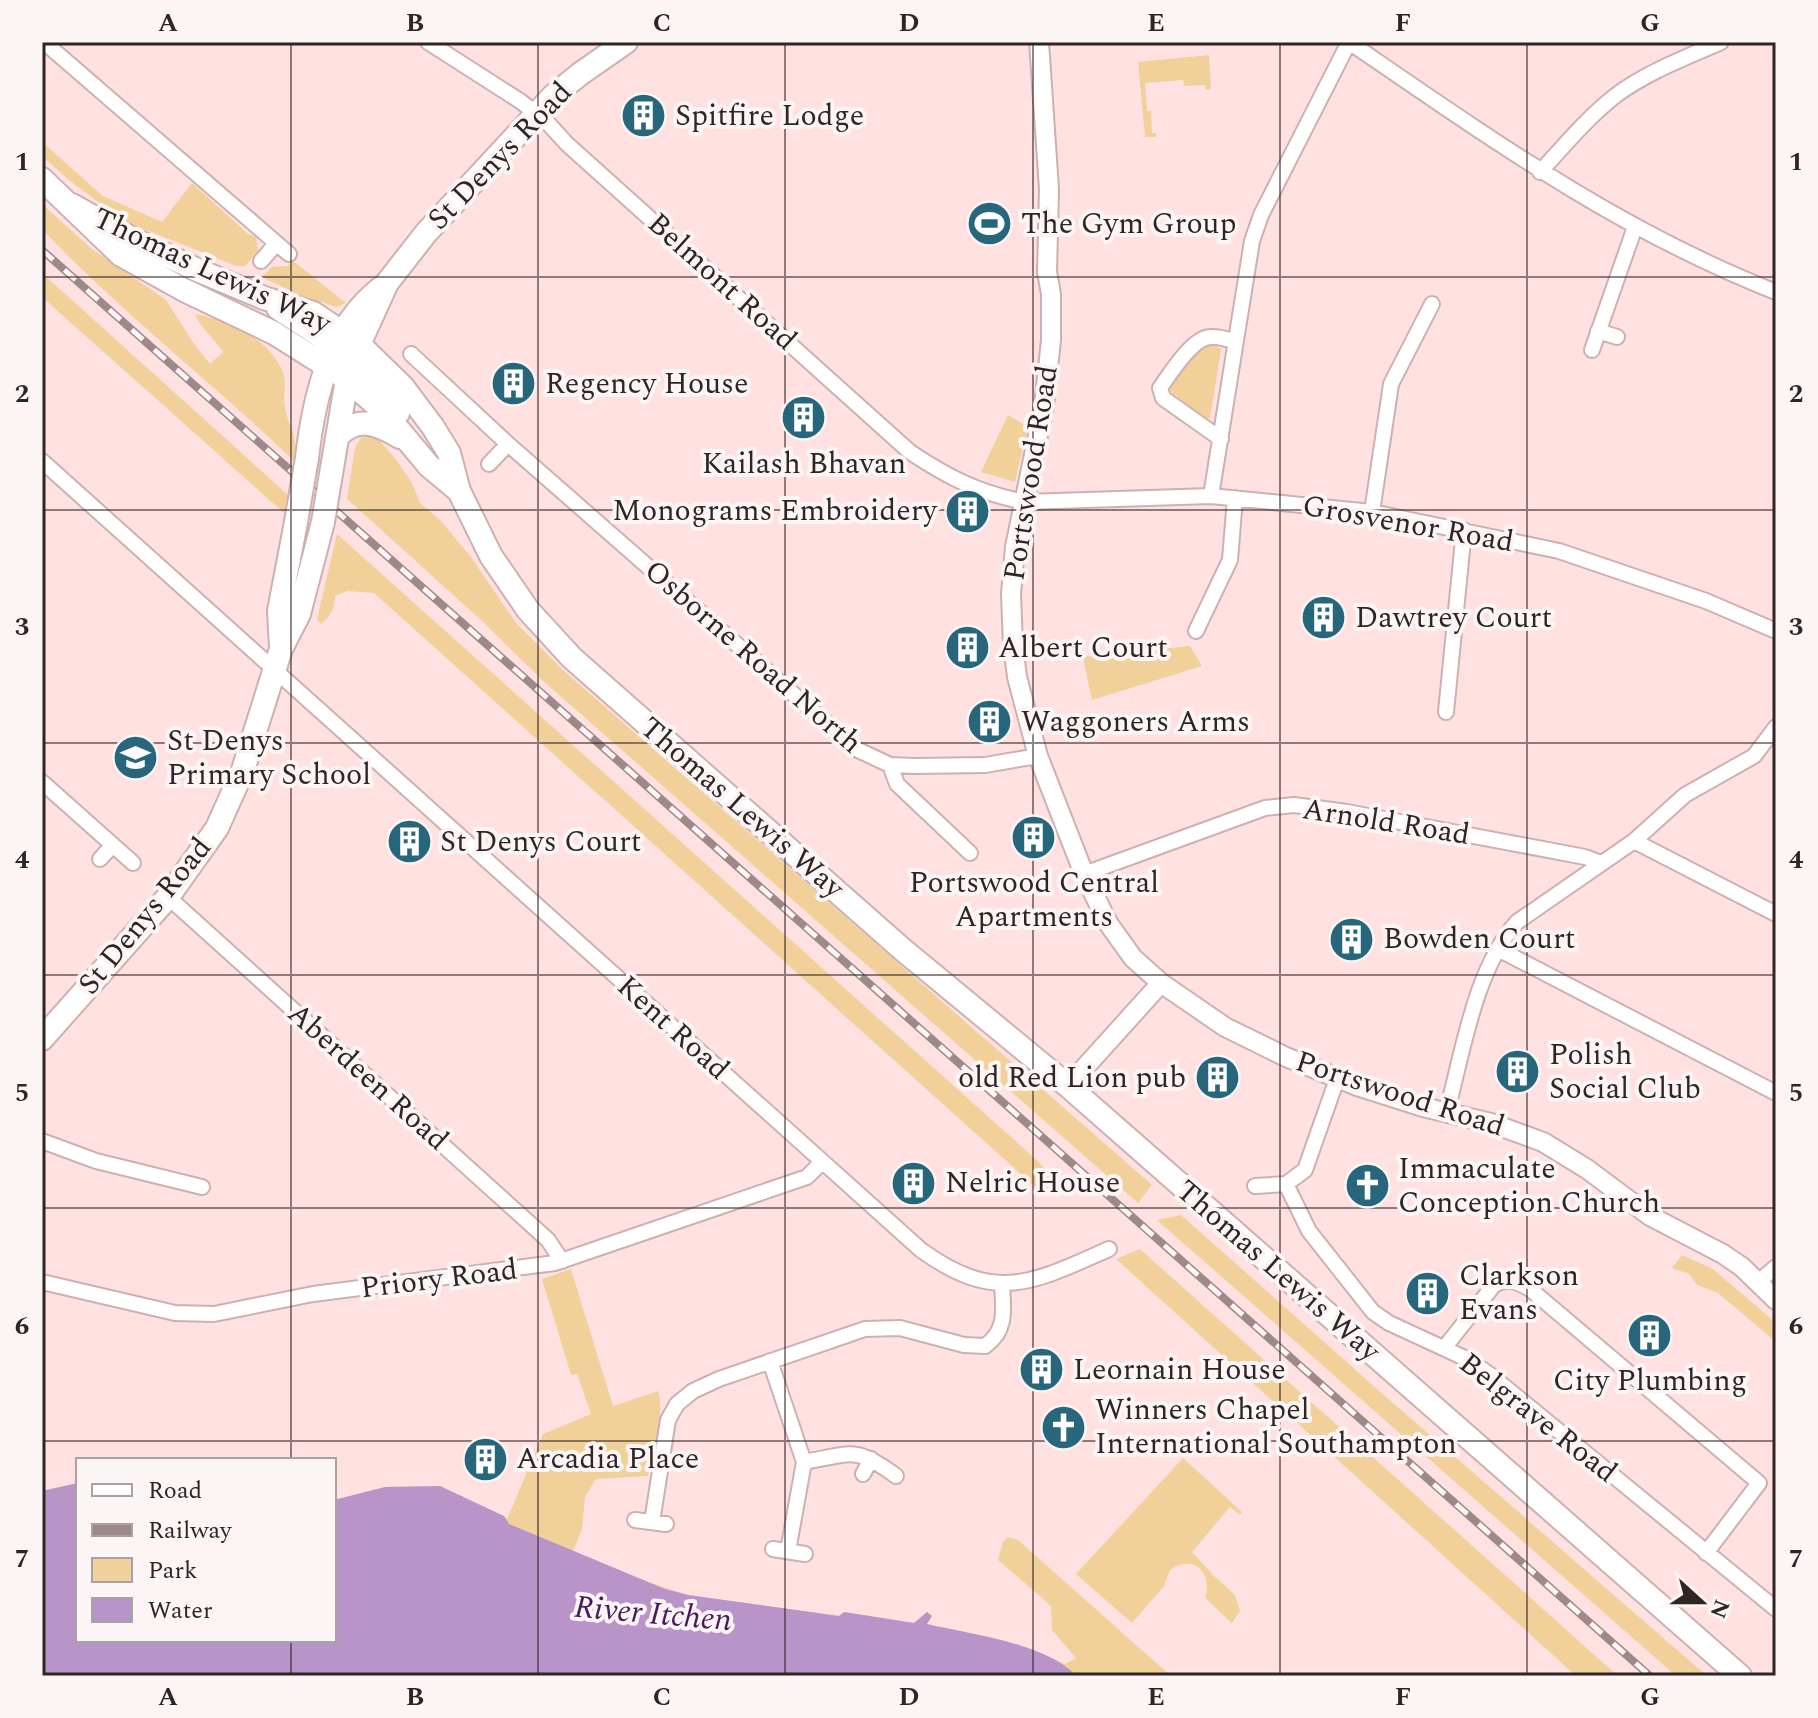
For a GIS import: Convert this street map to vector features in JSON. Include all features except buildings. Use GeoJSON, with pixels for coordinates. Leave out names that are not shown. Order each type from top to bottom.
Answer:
{"type":"FeatureCollection","features":[{"type":"Feature","properties":{"kind":"main road","name":"St Denys Road"},"geometry":{"type":"LineString","coordinates":[[278,659],[279,611],[320,386],[344,354],[387,283],[426,233],[536,113],[580,74],[626,42]]}},
{"type":"Feature","properties":{"kind":"main road","name":"Thomas Lewis Way"},"geometry":{"type":"LineString","coordinates":[[42,179],[121,255],[184,290],[274,333],[344,354],[383,411],[429,466],[459,491]]}},
{"type":"Feature","properties":{"kind":"main road","name":"Thomas Lewis Way"},"geometry":{"type":"LineString","coordinates":[[72,205],[160,253],[264,298],[344,354],[403,387],[449,453],[459,491],[508,584],[572,658],[902,949],[1068,1086],[1740,1676]]}},
{"type":"Feature","properties":{"kind":"main road","name":"St Denys Road"},"geometry":{"type":"LineString","coordinates":[[42,1039],[168,897],[217,828],[232,798],[278,659],[299,614],[323,522],[338,436],[344,354]]}},
{"type":"Feature","properties":{"kind":"main road"},"geometry":{"type":"LineString","coordinates":[[338,436],[352,426],[370,422],[411,443]]}},
{"type":"Feature","properties":{"kind":"street"},"geometry":{"type":"LineString","coordinates":[[44,42],[289,254]]}},
{"type":"Feature","properties":{"kind":"street","name":"Belmont Road"},"geometry":{"type":"LineString","coordinates":[[428,42],[536,113],[910,452],[963,485],[1025,502]]}},
{"type":"Feature","properties":{"kind":"street","name":"Portswood Road"},"geometry":{"type":"LineString","coordinates":[[1039,42],[1049,189],[1047,272],[1052,317],[1044,406],[1015,547],[1011,613],[1017,677],[1038,756],[1084,874],[1120,942],[1161,983],[1190,1005],[1252,1042],[1337,1079],[1386,1096],[1491,1123],[1543,1142],[1587,1169],[1650,1216],[1723,1254],[1776,1300]]}},
{"type":"Feature","properties":{"kind":"street"},"geometry":{"type":"LineString","coordinates":[[1211,496],[1252,241],[1261,215],[1349,42],[1540,172],[1635,227],[1776,292]]}},
{"type":"Feature","properties":{"kind":"street"},"geometry":{"type":"LineString","coordinates":[[1540,172],[1616,95],[1669,64],[1721,42]]}},
{"type":"Feature","properties":{"kind":"street"},"geometry":{"type":"LineString","coordinates":[[1592,350],[1635,227]]}},
{"type":"Feature","properties":{"kind":"street"},"geometry":{"type":"LineString","coordinates":[[261,261],[276,244]]}},
{"type":"Feature","properties":{"kind":"street"},"geometry":{"type":"LineString","coordinates":[[1372,512],[1391,384],[1432,304]]}},
{"type":"Feature","properties":{"kind":"street"},"geometry":{"type":"LineString","coordinates":[[1598,331],[1617,337]]}},
{"type":"Feature","properties":{"kind":"street"},"geometry":{"type":"LineString","coordinates":[[1221,439],[1163,398],[1160,388],[1203,338],[1236,341]]}},
{"type":"Feature","properties":{"kind":"street","name":"Osborne Road North"},"geometry":{"type":"LineString","coordinates":[[411,354],[508,444],[849,744],[890,765],[985,765],[1038,756]]}},
{"type":"Feature","properties":{"kind":"street"},"geometry":{"type":"LineString","coordinates":[[489,464],[508,444]]}},
{"type":"Feature","properties":{"kind":"street","name":"Kent Road"},"geometry":{"type":"LineString","coordinates":[[42,461],[278,659],[821,1163],[903,1236],[942,1265],[975,1281],[1002,1284],[1042,1277],[1109,1249]]}},
{"type":"Feature","properties":{"kind":"street","name":"Grosvenor Road"},"geometry":{"type":"LineString","coordinates":[[1025,502],[1211,496],[1372,512],[1559,551],[1706,601],[1776,631]]}},
{"type":"Feature","properties":{"kind":"street"},"geometry":{"type":"LineString","coordinates":[[1196,631],[1230,560],[1235,498]]}},
{"type":"Feature","properties":{"kind":"street"},"geometry":{"type":"LineString","coordinates":[[1446,712],[1464,530]]}},
{"type":"Feature","properties":{"kind":"street"},"geometry":{"type":"LineString","coordinates":[[1447,1111],[1471,1020],[1498,949],[1517,922],[1634,841],[1685,795],[1754,756],[1776,727]]}},
{"type":"Feature","properties":{"kind":"street"},"geometry":{"type":"LineString","coordinates":[[890,765],[897,784],[965,844]]}},
{"type":"Feature","properties":{"kind":"street"},"geometry":{"type":"LineString","coordinates":[[42,782],[133,863]]}},
{"type":"Feature","properties":{"kind":"street","name":"Arnold Road"},"geometry":{"type":"LineString","coordinates":[[1084,874],[1265,808],[1294,805],[1406,823],[1585,857],[1601,863]]}},
{"type":"Feature","properties":{"kind":"street"},"geometry":{"type":"LineString","coordinates":[[1634,841],[1776,914]]}},
{"type":"Feature","properties":{"kind":"street"},"geometry":{"type":"LineString","coordinates":[[100,859],[113,845]]}},
{"type":"Feature","properties":{"kind":"street","name":"Aberdeen Road"},"geometry":{"type":"LineString","coordinates":[[168,897],[548,1240],[562,1261]]}},
{"type":"Feature","properties":{"kind":"street"},"geometry":{"type":"LineString","coordinates":[[1498,949],[1776,1093]]}},
{"type":"Feature","properties":{"kind":"street"},"geometry":{"type":"LineString","coordinates":[[1068,1086],[1161,983]]}},
{"type":"Feature","properties":{"kind":"street"},"geometry":{"type":"LineString","coordinates":[[1255,1186],[1286,1184],[1305,1170],[1337,1079]]}},
{"type":"Feature","properties":{"kind":"street"},"geometry":{"type":"LineString","coordinates":[[42,1141],[96,1161],[202,1187]]}},
{"type":"Feature","properties":{"kind":"street","name":"Priory Road"},"geometry":{"type":"LineString","coordinates":[[42,1282],[175,1313],[214,1314],[313,1294],[482,1274],[562,1261],[807,1177],[821,1163]]}},
{"type":"Feature","properties":{"kind":"street","name":"Belgrave Road"},"geometry":{"type":"LineString","coordinates":[[1286,1184],[1309,1231],[1373,1312],[1389,1323],[1445,1347],[1489,1374],[1776,1609]]}},
{"type":"Feature","properties":{"kind":"street"},"geometry":{"type":"LineString","coordinates":[[1758,1282],[1776,1267]]}},
{"type":"Feature","properties":{"kind":"street"},"geometry":{"type":"LineString","coordinates":[[1445,1347],[1494,1285],[1502,1280],[1513,1280],[1530,1289],[1759,1483],[1706,1553]]}},
{"type":"Feature","properties":{"kind":"street"},"geometry":{"type":"LineString","coordinates":[[635,1520],[659,1523],[665,1429],[677,1404],[693,1391],[845,1335],[883,1328],[900,1328],[964,1345],[985,1346],[1000,1331],[1004,1321],[1002,1284]]}},
{"type":"Feature","properties":{"kind":"street"},"geometry":{"type":"LineString","coordinates":[[770,1361],[804,1462],[788,1551]]}},
{"type":"Feature","properties":{"kind":"street"},"geometry":{"type":"LineString","coordinates":[[804,1462],[848,1452],[871,1459],[896,1476]]}},
{"type":"Feature","properties":{"kind":"street"},"geometry":{"type":"LineString","coordinates":[[863,1474],[871,1459]]}},
{"type":"Feature","properties":{"kind":"street"},"geometry":{"type":"LineString","coordinates":[[773,1549],[805,1554]]}},
{"type":"Feature","properties":{"kind":"green space"},"geometry":{"type":"Polygon","coordinates":[[[1209,55],[1211,89],[1206,90],[1205,85],[1184,86],[1183,80],[1145,83],[1147,111],[1151,111],[1152,133],[1156,133],[1156,137],[1145,137],[1138,62],[1209,55]]]}},
{"type":"Feature","properties":{"kind":"green space"},"geometry":{"type":"Polygon","coordinates":[[[42,142],[103,196],[162,222],[192,183],[248,234],[256,237],[258,250],[245,266],[236,266],[124,221],[42,156],[42,142]]]}},
{"type":"Feature","properties":{"kind":"green space"},"geometry":{"type":"Polygon","coordinates":[[[42,204],[92,249],[166,300],[210,364],[223,352],[195,314],[234,326],[267,348],[284,375],[285,407],[295,444],[294,461],[72,260],[42,229],[42,204]]]}},
{"type":"Feature","properties":{"kind":"green space"},"geometry":{"type":"Polygon","coordinates":[[[292,260],[346,303],[336,307],[322,302],[318,304],[262,277],[272,267],[288,266],[292,260]]]}},
{"type":"Feature","properties":{"kind":"green space"},"geometry":{"type":"Polygon","coordinates":[[[42,273],[288,495],[284,513],[42,297],[42,273]]]}},
{"type":"Feature","properties":{"kind":"green space"},"geometry":{"type":"Polygon","coordinates":[[[1210,343],[1221,349],[1210,418],[1206,419],[1170,391],[1186,363],[1210,343]]]}},
{"type":"Feature","properties":{"kind":"green space"},"geometry":{"type":"Polygon","coordinates":[[[1008,415],[1028,427],[1015,482],[981,472],[1008,415]]]}},
{"type":"Feature","properties":{"kind":"green space"},"geometry":{"type":"Polygon","coordinates":[[[362,436],[377,438],[395,458],[412,483],[420,503],[440,520],[471,557],[516,623],[564,671],[1152,1185],[1138,1203],[542,680],[482,621],[347,499],[355,448],[362,436]]]}},
{"type":"Feature","properties":{"kind":"green space"},"geometry":{"type":"Polygon","coordinates":[[[337,534],[1040,1163],[1052,1181],[1043,1194],[374,593],[347,591],[335,596],[332,612],[321,624],[317,619],[337,534]]]}},
{"type":"Feature","properties":{"kind":"green space"},"geometry":{"type":"Polygon","coordinates":[[[1190,646],[1202,666],[1092,700],[1083,657],[1190,646]]]}},
{"type":"Feature","properties":{"kind":"green space"},"geometry":{"type":"Polygon","coordinates":[[[1181,1215],[1707,1676],[1676,1676],[1157,1220],[1181,1215]]]}},
{"type":"Feature","properties":{"kind":"green space"},"geometry":{"type":"Polygon","coordinates":[[[1140,1249],[1618,1676],[1576,1676],[1116,1259],[1140,1249]]]}},
{"type":"Feature","properties":{"kind":"green space"},"geometry":{"type":"Polygon","coordinates":[[[1682,1255],[1713,1269],[1776,1323],[1776,1342],[1718,1293],[1697,1285],[1689,1274],[1672,1268],[1682,1255]]]}},
{"type":"Feature","properties":{"kind":"green space"},"geometry":{"type":"Polygon","coordinates":[[[571,1269],[613,1406],[658,1391],[659,1396],[659,1442],[651,1445],[648,1476],[596,1479],[585,1497],[582,1529],[573,1551],[644,1581],[688,1595],[914,1623],[927,1612],[932,1616],[927,1624],[1032,1650],[1065,1664],[1076,1658],[1052,1630],[1051,1606],[998,1560],[1007,1537],[1018,1540],[1171,1676],[42,1676],[42,1491],[76,1483],[76,1642],[336,1642],[336,1499],[385,1487],[440,1486],[507,1519],[543,1434],[591,1414],[577,1374],[571,1375],[542,1279],[571,1269]]]}},
{"type":"Feature","properties":{"kind":"green space"},"geometry":{"type":"Polygon","coordinates":[[[1183,1458],[1242,1512],[1240,1515],[1230,1507],[1192,1552],[1235,1595],[1240,1611],[1232,1623],[1205,1598],[1206,1581],[1200,1568],[1187,1564],[1170,1570],[1164,1586],[1132,1623],[1076,1574],[1183,1458]]]}},
{"type":"Feature","properties":{"kind":"water","name":"River Itchen"},"geometry":{"type":"Polygon","coordinates":[[[76,1483],[76,1642],[336,1642],[336,1499],[385,1487],[440,1486],[504,1516],[509,1524],[665,1589],[688,1595],[839,1616],[844,1612],[914,1623],[927,1612],[932,1616],[927,1624],[1027,1648],[1046,1655],[1076,1676],[42,1676],[42,1491],[76,1483]]]}},
{"type":"Feature","properties":{"kind":"railway"},"geometry":{"type":"LineString","coordinates":[[42,250],[1650,1676]]}},
{"type":"Feature","properties":{"kind":"place","name":"Spitfire Lodge"},"geometry":{"type":"Point","coordinates":[644,116]}},
{"type":"Feature","properties":{"kind":"place","name":"The Gym Group"},"geometry":{"type":"Point","coordinates":[990,224]}},
{"type":"Feature","properties":{"kind":"place","name":"Regency House"},"geometry":{"type":"Point","coordinates":[514,384]}},
{"type":"Feature","properties":{"kind":"place","name":"Kailash Bhavan"},"geometry":{"type":"Point","coordinates":[804,418]}},
{"type":"Feature","properties":{"kind":"place","name":"Monograms Embroidery"},"geometry":{"type":"Point","coordinates":[968,511]}},
{"type":"Feature","properties":{"kind":"place","name":"Dawtrey Court"},"geometry":{"type":"Point","coordinates":[1324,618]}},
{"type":"Feature","properties":{"kind":"place","name":"Albert Court"},"geometry":{"type":"Point","coordinates":[967,648]}},
{"type":"Feature","properties":{"kind":"place","name":"Waggoners Arms"},"geometry":{"type":"Point","coordinates":[990,722]}},
{"type":"Feature","properties":{"kind":"place","name":"St Denys Primary School"},"geometry":{"type":"Point","coordinates":[136,758]}},
{"type":"Feature","properties":{"kind":"place","name":"Portswood Central Apartments"},"geometry":{"type":"Point","coordinates":[1034,837]}},
{"type":"Feature","properties":{"kind":"place","name":"St Denys Court"},"geometry":{"type":"Point","coordinates":[409,842]}},
{"type":"Feature","properties":{"kind":"place","name":"Bowden Court"},"geometry":{"type":"Point","coordinates":[1352,939]}},
{"type":"Feature","properties":{"kind":"place","name":"Polish Social Club"},"geometry":{"type":"Point","coordinates":[1518,1072]}},
{"type":"Feature","properties":{"kind":"place","name":"old Red Lion pub"},"geometry":{"type":"Point","coordinates":[1217,1078]}},
{"type":"Feature","properties":{"kind":"place","name":"Nelric House"},"geometry":{"type":"Point","coordinates":[914,1183]}},
{"type":"Feature","properties":{"kind":"place","name":"Immaculate Conception Church"},"geometry":{"type":"Point","coordinates":[1367,1186]}},
{"type":"Feature","properties":{"kind":"place","name":"Clarkson Evans"},"geometry":{"type":"Point","coordinates":[1428,1293]}},
{"type":"Feature","properties":{"kind":"place","name":"City Plumbing"},"geometry":{"type":"Point","coordinates":[1650,1335]}},
{"type":"Feature","properties":{"kind":"place","name":"Leornain House"},"geometry":{"type":"Point","coordinates":[1042,1370]}},
{"type":"Feature","properties":{"kind":"place","name":"Winners Chapel International Southampton"},"geometry":{"type":"Point","coordinates":[1064,1427]}},
{"type":"Feature","properties":{"kind":"place","name":"Arcadia Place"},"geometry":{"type":"Point","coordinates":[485,1459]}}]}
